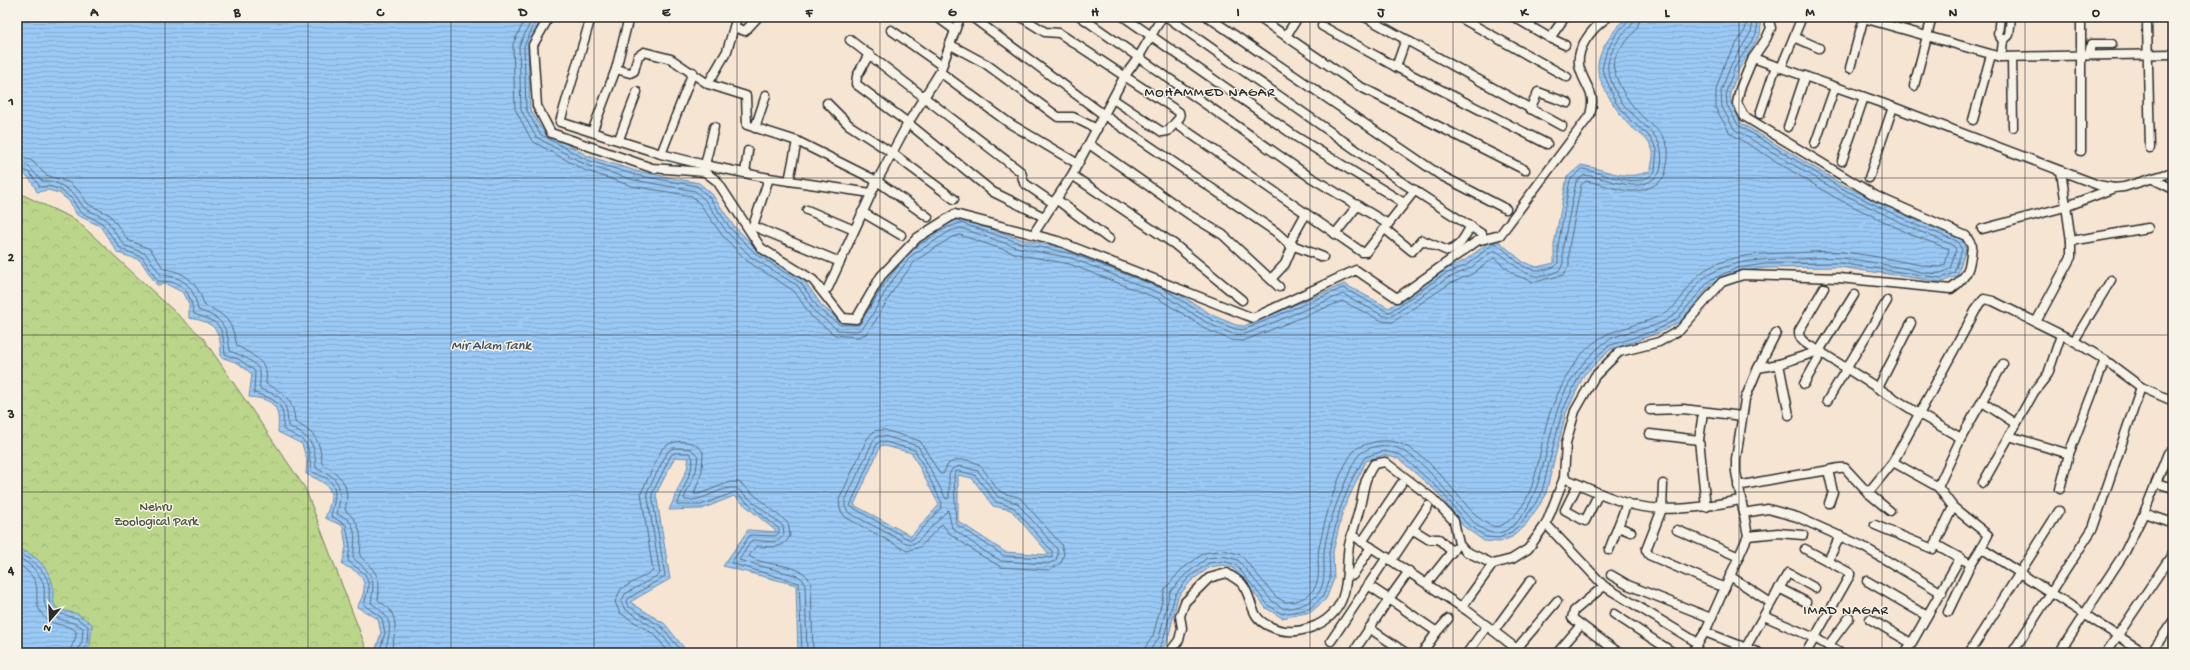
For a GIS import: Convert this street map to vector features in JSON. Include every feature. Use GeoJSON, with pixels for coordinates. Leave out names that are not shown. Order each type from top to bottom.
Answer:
{"type":"FeatureCollection","features":[{"type":"Feature","properties":{"kind":"street"},"geometry":{"type":"LineString","coordinates":[[549,17],[533,45],[537,106],[551,133],[652,168],[705,172],[717,181],[761,248],[813,280],[843,318],[856,319],[881,276],[917,238],[955,214],[1058,241],[1253,318],[1356,270],[1397,298],[1477,241],[1500,235],[1590,116],[1593,106],[1593,94],[1580,71],[1578,56],[1592,31],[1608,17]]}},
{"type":"Feature","properties":{"kind":"street"},"geometry":{"type":"LineString","coordinates":[[590,17],[560,122],[619,139],[661,154],[705,165],[769,178],[871,194]]}},
{"type":"Feature","properties":{"kind":"street"},"geometry":{"type":"LineString","coordinates":[[592,132],[616,69],[629,17]]}},
{"type":"Feature","properties":{"kind":"street"},"geometry":{"type":"LineString","coordinates":[[708,84],[727,51],[736,17]]}},
{"type":"Feature","properties":{"kind":"street"},"geometry":{"type":"LineString","coordinates":[[734,27],[745,31],[758,17]]}},
{"type":"Feature","properties":{"kind":"street"},"geometry":{"type":"LineString","coordinates":[[937,17],[955,30]]}},
{"type":"Feature","properties":{"kind":"street"},"geometry":{"type":"LineString","coordinates":[[828,288],[871,194],[908,123],[940,68],[960,17]]}},
{"type":"Feature","properties":{"kind":"street"},"geometry":{"type":"LineString","coordinates":[[972,17],[1104,115],[1276,232],[1291,244],[1323,256]]}},
{"type":"Feature","properties":{"kind":"street"},"geometry":{"type":"LineString","coordinates":[[1021,17],[1045,32],[1059,33],[1179,112],[1180,117],[1168,131],[1162,132],[1113,99]]}},
{"type":"Feature","properties":{"kind":"street"},"geometry":{"type":"LineString","coordinates":[[1081,17],[1307,175],[1358,205],[1386,226],[1412,251],[1422,240],[1448,251],[1455,249],[1461,243],[1470,226]]}},
{"type":"Feature","properties":{"kind":"street"},"geometry":{"type":"LineString","coordinates":[[1124,17],[1295,136],[1404,203]]}},
{"type":"Feature","properties":{"kind":"street"},"geometry":{"type":"LineString","coordinates":[[1036,230],[1072,175],[1090,144],[1124,77],[1138,58],[1162,17]]}},
{"type":"Feature","properties":{"kind":"street"},"geometry":{"type":"LineString","coordinates":[[1167,17],[1414,190],[1482,234]]}},
{"type":"Feature","properties":{"kind":"street"},"geometry":{"type":"LineString","coordinates":[[1208,17],[1440,175],[1506,209]]}},
{"type":"Feature","properties":{"kind":"street"},"geometry":{"type":"LineString","coordinates":[[1258,17],[1359,86],[1525,170]]}},
{"type":"Feature","properties":{"kind":"street"},"geometry":{"type":"LineString","coordinates":[[1286,36],[1298,17]]}},
{"type":"Feature","properties":{"kind":"street"},"geometry":{"type":"LineString","coordinates":[[1365,17],[1562,126]]}},
{"type":"Feature","properties":{"kind":"street"},"geometry":{"type":"LineString","coordinates":[[1460,17],[1568,77]]}},
{"type":"Feature","properties":{"kind":"street"},"geometry":{"type":"LineString","coordinates":[[1514,17],[1565,45]]}},
{"type":"Feature","properties":{"kind":"street"},"geometry":{"type":"LineString","coordinates":[[1528,24],[1533,17]]}},
{"type":"Feature","properties":{"kind":"street"},"geometry":{"type":"LineString","coordinates":[[1550,38],[1565,17]]}},
{"type":"Feature","properties":{"kind":"street"},"geometry":{"type":"LineString","coordinates":[[1462,607],[1493,564],[1512,558],[1528,549],[1546,524],[1564,478],[1566,443],[1575,411],[1595,376],[1619,352],[1659,342],[1680,330],[1722,282],[1743,275],[1839,278],[1951,289],[1967,273],[1972,246],[1966,236],[1876,196],[1744,116],[1737,103],[1740,88],[1753,58],[1766,39],[1770,28],[1768,17]]}},
{"type":"Feature","properties":{"kind":"street"},"geometry":{"type":"LineString","coordinates":[[1760,114],[1778,67],[1794,37],[1802,17]]}},
{"type":"Feature","properties":{"kind":"street"},"geometry":{"type":"LineString","coordinates":[[1850,68],[1864,17],[2001,57],[2173,54]]}},
{"type":"Feature","properties":{"kind":"street"},"geometry":{"type":"LineString","coordinates":[[1914,86],[1932,17]]}},
{"type":"Feature","properties":{"kind":"street"},"geometry":{"type":"LineString","coordinates":[[2000,17],[1998,34],[2003,41]]}},
{"type":"Feature","properties":{"kind":"street"},"geometry":{"type":"LineString","coordinates":[[2001,57],[2003,41],[2009,35],[2011,17]]}},
{"type":"Feature","properties":{"kind":"street"},"geometry":{"type":"LineString","coordinates":[[2081,21],[2084,56],[2081,151]]}},
{"type":"Feature","properties":{"kind":"street"},"geometry":{"type":"LineString","coordinates":[[2147,25],[2150,148]]}},
{"type":"Feature","properties":{"kind":"street"},"geometry":{"type":"LineString","coordinates":[[1322,26],[1396,67],[1547,144]]}},
{"type":"Feature","properties":{"kind":"street"},"geometry":{"type":"LineString","coordinates":[[892,30],[1009,123],[1078,164]]}},
{"type":"Feature","properties":{"kind":"street"},"geometry":{"type":"LineString","coordinates":[[1794,37],[1819,48]]}},
{"type":"Feature","properties":{"kind":"street"},"geometry":{"type":"LineString","coordinates":[[1396,67],[1406,39]]}},
{"type":"Feature","properties":{"kind":"street"},"geometry":{"type":"LineString","coordinates":[[850,40],[1021,172],[1024,183],[1055,201],[1109,239]]}},
{"type":"Feature","properties":{"kind":"street"},"geometry":{"type":"LineString","coordinates":[[950,44],[986,64],[1058,117],[1073,117],[1097,129]]}},
{"type":"Feature","properties":{"kind":"street"},"geometry":{"type":"LineString","coordinates":[[2084,56],[2091,44],[2112,44]]}},
{"type":"Feature","properties":{"kind":"street"},"geometry":{"type":"LineString","coordinates":[[616,69],[630,73],[634,71],[638,56],[644,52],[671,59],[693,72],[708,84],[746,96],[747,125],[797,141],[878,182],[928,217]]}},
{"type":"Feature","properties":{"kind":"street"},"geometry":{"type":"LineString","coordinates":[[869,54],[856,76],[856,84],[908,123],[994,192],[1044,218]]}},
{"type":"Feature","properties":{"kind":"street"},"geometry":{"type":"LineString","coordinates":[[1973,120],[1991,55]]}},
{"type":"Feature","properties":{"kind":"street"},"geometry":{"type":"LineString","coordinates":[[1753,58],[1892,107],[2098,185],[2114,188]]}},
{"type":"Feature","properties":{"kind":"street"},"geometry":{"type":"LineString","coordinates":[[2012,58],[2013,127]]}},
{"type":"Feature","properties":{"kind":"street"},"geometry":{"type":"LineString","coordinates":[[661,154],[693,72]]}},
{"type":"Feature","properties":{"kind":"street"},"geometry":{"type":"LineString","coordinates":[[1788,127],[1804,76]]}},
{"type":"Feature","properties":{"kind":"street"},"geometry":{"type":"LineString","coordinates":[[1815,144],[1835,87]]}},
{"type":"Feature","properties":{"kind":"street"},"geometry":{"type":"LineString","coordinates":[[619,139],[637,92]]}},
{"type":"Feature","properties":{"kind":"street"},"geometry":{"type":"LineString","coordinates":[[1530,109],[1538,92],[1568,103]]}},
{"type":"Feature","properties":{"kind":"street"},"geometry":{"type":"LineString","coordinates":[[755,128],[766,95]]}},
{"type":"Feature","properties":{"kind":"street"},"geometry":{"type":"LineString","coordinates":[[1842,161],[1864,97]]}},
{"type":"Feature","properties":{"kind":"street"},"geometry":{"type":"LineString","coordinates":[[827,103],[849,125],[892,153],[954,199]]}},
{"type":"Feature","properties":{"kind":"street"},"geometry":{"type":"LineString","coordinates":[[1869,178],[1892,107]]}},
{"type":"Feature","properties":{"kind":"street"},"geometry":{"type":"LineString","coordinates":[[1174,123],[1305,215],[1364,253],[1414,190]]}},
{"type":"Feature","properties":{"kind":"street"},"geometry":{"type":"LineString","coordinates":[[705,165],[714,126]]}},
{"type":"Feature","properties":{"kind":"street"},"geometry":{"type":"LineString","coordinates":[[789,181],[797,141]]}},
{"type":"Feature","properties":{"kind":"street"},"geometry":{"type":"LineString","coordinates":[[1090,144],[1190,215],[1223,235],[1279,287]]}},
{"type":"Feature","properties":{"kind":"street"},"geometry":{"type":"LineString","coordinates":[[745,173],[748,151]]}},
{"type":"Feature","properties":{"kind":"street"},"geometry":{"type":"LineString","coordinates":[[2036,322],[2071,257],[2072,241],[2065,207],[2061,171]]}},
{"type":"Feature","properties":{"kind":"street"},"geometry":{"type":"LineString","coordinates":[[1982,229],[2065,207],[2114,188],[2124,187],[2173,172]]}},
{"type":"Feature","properties":{"kind":"street"},"geometry":{"type":"LineString","coordinates":[[1072,175],[1174,244],[1242,300]]}},
{"type":"Feature","properties":{"kind":"street"},"geometry":{"type":"LineString","coordinates":[[769,178],[753,226],[840,262]]}},
{"type":"Feature","properties":{"kind":"street"},"geometry":{"type":"LineString","coordinates":[[2153,179],[2173,189]]}},
{"type":"Feature","properties":{"kind":"street"},"geometry":{"type":"LineString","coordinates":[[1335,234],[1358,205]]}},
{"type":"Feature","properties":{"kind":"street"},"geometry":{"type":"LineString","coordinates":[[807,210],[854,230]]}},
{"type":"Feature","properties":{"kind":"street"},"geometry":{"type":"LineString","coordinates":[[862,212],[901,235]]}},
{"type":"Feature","properties":{"kind":"street"},"geometry":{"type":"LineString","coordinates":[[1271,279],[1285,264],[1291,244],[1305,215]]}},
{"type":"Feature","properties":{"kind":"street"},"geometry":{"type":"LineString","coordinates":[[2072,241],[2148,228]]}},
{"type":"Feature","properties":{"kind":"street"},"geometry":{"type":"LineString","coordinates":[[2074,341],[2111,280]]}},
{"type":"Feature","properties":{"kind":"street"},"geometry":{"type":"LineString","coordinates":[[1824,288],[1799,331],[1799,336],[1802,340],[1919,414],[1961,438]]}},
{"type":"Feature","properties":{"kind":"street"},"geometry":{"type":"LineString","coordinates":[[1804,384],[1820,352],[1854,296]]}},
{"type":"Feature","properties":{"kind":"street"},"geometry":{"type":"LineString","coordinates":[[1868,493],[1893,462],[1978,304],[1984,299],[1993,300],[2074,341],[2105,360],[2141,388],[2173,401]]}},
{"type":"Feature","properties":{"kind":"street"},"geometry":{"type":"LineString","coordinates":[[1827,401],[1888,301]]}},
{"type":"Feature","properties":{"kind":"street"},"geometry":{"type":"LineString","coordinates":[[1878,388],[1911,323]]}},
{"type":"Feature","properties":{"kind":"street"},"geometry":{"type":"LineString","coordinates":[[1692,653],[1705,632],[1748,536],[1740,500],[1736,465],[1742,416],[1750,383],[1776,333]]}},
{"type":"Feature","properties":{"kind":"street"},"geometry":{"type":"LineString","coordinates":[[1983,484],[2034,392],[2048,374],[2061,335]]}},
{"type":"Feature","properties":{"kind":"street"},"geometry":{"type":"LineString","coordinates":[[1758,368],[1779,364],[1820,352]]}},
{"type":"Feature","properties":{"kind":"street"},"geometry":{"type":"LineString","coordinates":[[2060,489],[2069,454],[2105,360]]}},
{"type":"Feature","properties":{"kind":"street"},"geometry":{"type":"LineString","coordinates":[[1779,364],[1789,415]]}},
{"type":"Feature","properties":{"kind":"street"},"geometry":{"type":"LineString","coordinates":[[1938,487],[1961,438],[2003,364]]}},
{"type":"Feature","properties":{"kind":"street"},"geometry":{"type":"LineString","coordinates":[[2012,653],[2098,520],[2141,388]]}},
{"type":"Feature","properties":{"kind":"street"},"geometry":{"type":"LineString","coordinates":[[1982,402],[2016,424]]}},
{"type":"Feature","properties":{"kind":"street"},"geometry":{"type":"LineString","coordinates":[[1650,410],[1683,409],[1742,416]]}},
{"type":"Feature","properties":{"kind":"street"},"geometry":{"type":"LineString","coordinates":[[1703,412],[1699,440],[1706,507]]}},
{"type":"Feature","properties":{"kind":"street"},"geometry":{"type":"LineString","coordinates":[[1650,434],[1699,440]]}},
{"type":"Feature","properties":{"kind":"street"},"geometry":{"type":"LineString","coordinates":[[2009,436],[2069,454]]}},
{"type":"Feature","properties":{"kind":"street"},"geometry":{"type":"LineString","coordinates":[[2059,653],[2125,552],[2144,513],[2168,453],[2173,451]]}},
{"type":"Feature","properties":{"kind":"street"},"geometry":{"type":"LineString","coordinates":[[1169,653],[1179,640],[1182,628],[1180,616],[1185,602],[1209,578],[1227,573],[1242,584],[1255,616],[1270,627],[1292,631],[1311,629],[1328,617],[1341,600],[1347,579],[1349,546],[1360,509],[1366,476],[1374,464],[1385,462],[1434,499],[1454,521],[1459,544],[1464,551],[1493,564]]}},
{"type":"Feature","properties":{"kind":"street"},"geometry":{"type":"LineString","coordinates":[[1893,462],[1938,487],[1953,507],[1988,535],[1971,564],[1948,612]]}},
{"type":"Feature","properties":{"kind":"street"},"geometry":{"type":"LineString","coordinates":[[1738,486],[1790,475],[1828,470],[1837,467],[1845,468],[1868,493],[1890,511]]}},
{"type":"Feature","properties":{"kind":"street"},"geometry":{"type":"LineString","coordinates":[[1828,470],[1833,492],[1829,503]]}},
{"type":"Feature","properties":{"kind":"street"},"geometry":{"type":"LineString","coordinates":[[1564,478],[1627,503],[1662,509],[1706,507],[1740,500]]}},
{"type":"Feature","properties":{"kind":"street"},"geometry":{"type":"LineString","coordinates":[[2156,483],[2173,488]]}},
{"type":"Feature","properties":{"kind":"street"},"geometry":{"type":"LineString","coordinates":[[1401,484],[1359,540],[1409,571],[1462,607],[1491,628],[1517,651],[1557,601]]}},
{"type":"Feature","properties":{"kind":"street"},"geometry":{"type":"LineString","coordinates":[[1578,484],[1565,510],[1585,521],[1599,493]]}},
{"type":"Feature","properties":{"kind":"street"},"geometry":{"type":"LineString","coordinates":[[1662,484],[1662,509],[1646,547],[1649,555],[1725,588]]}},
{"type":"Feature","properties":{"kind":"street"},"geometry":{"type":"LineString","coordinates":[[1609,550],[1627,503]]}},
{"type":"Feature","properties":{"kind":"street"},"geometry":{"type":"LineString","coordinates":[[1331,641],[1368,585],[1428,506]]}},
{"type":"Feature","properties":{"kind":"street"},"geometry":{"type":"LineString","coordinates":[[1875,525],[1933,549],[1953,507]]}},
{"type":"Feature","properties":{"kind":"street"},"geometry":{"type":"LineString","coordinates":[[1743,513],[1768,509],[1797,517],[1862,546],[1942,593]]}},
{"type":"Feature","properties":{"kind":"street"},"geometry":{"type":"LineString","coordinates":[[1968,653],[2059,511]]}},
{"type":"Feature","properties":{"kind":"street"},"geometry":{"type":"LineString","coordinates":[[2144,513],[2173,523]]}},
{"type":"Feature","properties":{"kind":"street"},"geometry":{"type":"LineString","coordinates":[[1546,524],[1604,586],[1698,643]]}},
{"type":"Feature","properties":{"kind":"street"},"geometry":{"type":"LineString","coordinates":[[1618,527],[1631,532]]}},
{"type":"Feature","properties":{"kind":"street"},"geometry":{"type":"LineString","coordinates":[[1412,529],[1428,540],[1439,540],[1453,550],[1427,584]]}},
{"type":"Feature","properties":{"kind":"street"},"geometry":{"type":"LineString","coordinates":[[1677,530],[1739,556]]}},
{"type":"Feature","properties":{"kind":"street"},"geometry":{"type":"LineString","coordinates":[[1748,536],[1778,534],[1803,535]]}},
{"type":"Feature","properties":{"kind":"street"},"geometry":{"type":"LineString","coordinates":[[1828,561],[1840,536]]}},
{"type":"Feature","properties":{"kind":"street"},"geometry":{"type":"LineString","coordinates":[[1935,544],[1971,564]]}},
{"type":"Feature","properties":{"kind":"street"},"geometry":{"type":"LineString","coordinates":[[1353,575],[1371,547]]}},
{"type":"Feature","properties":{"kind":"street"},"geometry":{"type":"LineString","coordinates":[[1981,548],[2020,574],[2051,592],[2083,615],[2145,653]]}},
{"type":"Feature","properties":{"kind":"street"},"geometry":{"type":"LineString","coordinates":[[1805,549],[1850,572],[1850,575],[1806,653]]}},
{"type":"Feature","properties":{"kind":"street"},"geometry":{"type":"LineString","coordinates":[[2106,653],[2173,553]]}},
{"type":"Feature","properties":{"kind":"street"},"geometry":{"type":"LineString","coordinates":[[1906,653],[1942,593],[1960,558]]}},
{"type":"Feature","properties":{"kind":"street"},"geometry":{"type":"LineString","coordinates":[[1354,650],[1409,571]]}},
{"type":"Feature","properties":{"kind":"street"},"geometry":{"type":"LineString","coordinates":[[1746,647],[1788,573],[1815,588]]}},
{"type":"Feature","properties":{"kind":"street"},"geometry":{"type":"LineString","coordinates":[[1611,575],[1628,585],[1711,618]]}},
{"type":"Feature","properties":{"kind":"street"},"geometry":{"type":"LineString","coordinates":[[1730,576],[1771,603]]}},
{"type":"Feature","properties":{"kind":"street"},"geometry":{"type":"LineString","coordinates":[[1467,653],[1491,628],[1531,580]]}},
{"type":"Feature","properties":{"kind":"street"},"geometry":{"type":"LineString","coordinates":[[1867,581],[1928,616]]}},
{"type":"Feature","properties":{"kind":"street"},"geometry":{"type":"LineString","coordinates":[[1368,585],[1434,630],[1436,633]]}},
{"type":"Feature","properties":{"kind":"street"},"geometry":{"type":"LineString","coordinates":[[1604,586],[1574,611],[1572,618],[1618,653]]}},
{"type":"Feature","properties":{"kind":"street"},"geometry":{"type":"LineString","coordinates":[[1779,588],[1806,602]]}},
{"type":"Feature","properties":{"kind":"street"},"geometry":{"type":"LineString","coordinates":[[1614,614],[1674,653]]}},
{"type":"Feature","properties":{"kind":"street"},"geometry":{"type":"LineString","coordinates":[[1764,616],[1815,638],[1840,653]]}},
{"type":"Feature","properties":{"kind":"street"},"geometry":{"type":"LineString","coordinates":[[1828,646],[1849,618]]}},
{"type":"Feature","properties":{"kind":"street"},"geometry":{"type":"LineString","coordinates":[[1422,653],[1448,619]]}},
{"type":"Feature","properties":{"kind":"street"},"geometry":{"type":"LineString","coordinates":[[1870,619],[1911,643]]}},
{"type":"Feature","properties":{"kind":"street"},"geometry":{"type":"LineString","coordinates":[[2151,653],[2173,621]]}},
{"type":"Feature","properties":{"kind":"street"},"geometry":{"type":"LineString","coordinates":[[1558,653],[1581,625]]}},
{"type":"Feature","properties":{"kind":"street"},"geometry":{"type":"LineString","coordinates":[[1369,628],[1406,653]]}},
{"type":"Feature","properties":{"kind":"street"},"geometry":{"type":"LineString","coordinates":[[1705,632],[1759,653]]}},
{"type":"Feature","properties":{"kind":"street"},"geometry":{"type":"LineString","coordinates":[[1735,653],[1738,645]]}},
{"type":"Feature","properties":{"kind":"green space","name":"Nehru Zoological Park"},"geometry":{"type":"Polygon","coordinates":[[[17,192],[76,220],[203,338],[305,488],[368,653],[17,653],[17,192]]]}},
{"type":"Feature","properties":{"kind":"water","name":"Mir Alam Tank"},"geometry":{"type":"Polygon","coordinates":[[[17,17],[543,17],[528,46],[530,109],[543,131],[588,156],[636,171],[699,183],[712,194],[733,225],[758,250],[804,280],[822,306],[841,321],[856,322],[882,281],[905,249],[946,223],[961,219],[1021,239],[1073,250],[1166,286],[1214,316],[1236,325],[1244,326],[1344,284],[1389,308],[1441,271],[1464,261],[1495,238],[1523,262],[1537,267],[1554,263],[1554,245],[1567,177],[1581,165],[1624,175],[1642,174],[1651,170],[1653,154],[1650,144],[1640,133],[1629,125],[1620,114],[1602,83],[1598,70],[1598,63],[1603,48],[1626,17],[1762,17],[1760,35],[1739,69],[1730,93],[1731,103],[1741,123],[1843,185],[1918,221],[1961,238],[1966,249],[1957,276],[1942,282],[1839,267],[1765,268],[1738,272],[1712,283],[1680,322],[1658,333],[1610,350],[1584,375],[1566,413],[1545,497],[1524,527],[1512,537],[1500,542],[1484,541],[1463,526],[1438,493],[1399,459],[1384,455],[1366,461],[1343,510],[1333,552],[1334,579],[1326,599],[1311,612],[1282,618],[1266,608],[1233,568],[1223,565],[1210,567],[1191,581],[1178,597],[1167,643],[1159,653],[798,653],[796,585],[723,566],[748,530],[777,532],[734,496],[702,509],[669,510],[687,469],[689,458],[675,457],[656,494],[670,579],[630,602],[665,624],[688,653],[378,653],[375,652],[381,633],[378,619],[357,607],[361,600],[364,587],[361,577],[357,572],[342,565],[346,547],[343,526],[325,518],[330,501],[330,490],[322,482],[306,474],[307,460],[302,444],[278,432],[278,417],[274,406],[265,400],[249,397],[252,374],[238,363],[221,357],[220,340],[218,334],[211,325],[189,318],[189,304],[184,293],[166,284],[157,285],[140,260],[118,253],[100,226],[77,215],[69,201],[59,193],[48,190],[37,192],[27,176],[21,172],[17,172],[17,17]],[[881,445],[854,505],[911,536],[939,505],[912,453],[881,445]],[[958,475],[958,521],[1005,552],[1050,555],[1011,510],[993,506],[972,478],[958,475]]]}},
{"type":"Feature","properties":{"kind":"water"},"geometry":{"type":"Polygon","coordinates":[[[17,549],[29,553],[43,565],[47,571],[52,582],[53,599],[57,609],[78,614],[92,624],[90,646],[84,653],[17,653],[17,549]]]}},
{"type":"Feature","properties":{"kind":"district","name":"MOHAMMED NAGAR"},"geometry":{"type":"Point","coordinates":[1210,93]}},
{"type":"Feature","properties":{"kind":"district","name":"IMAD NAGAR"},"geometry":{"type":"Point","coordinates":[1846,611]}}]}
